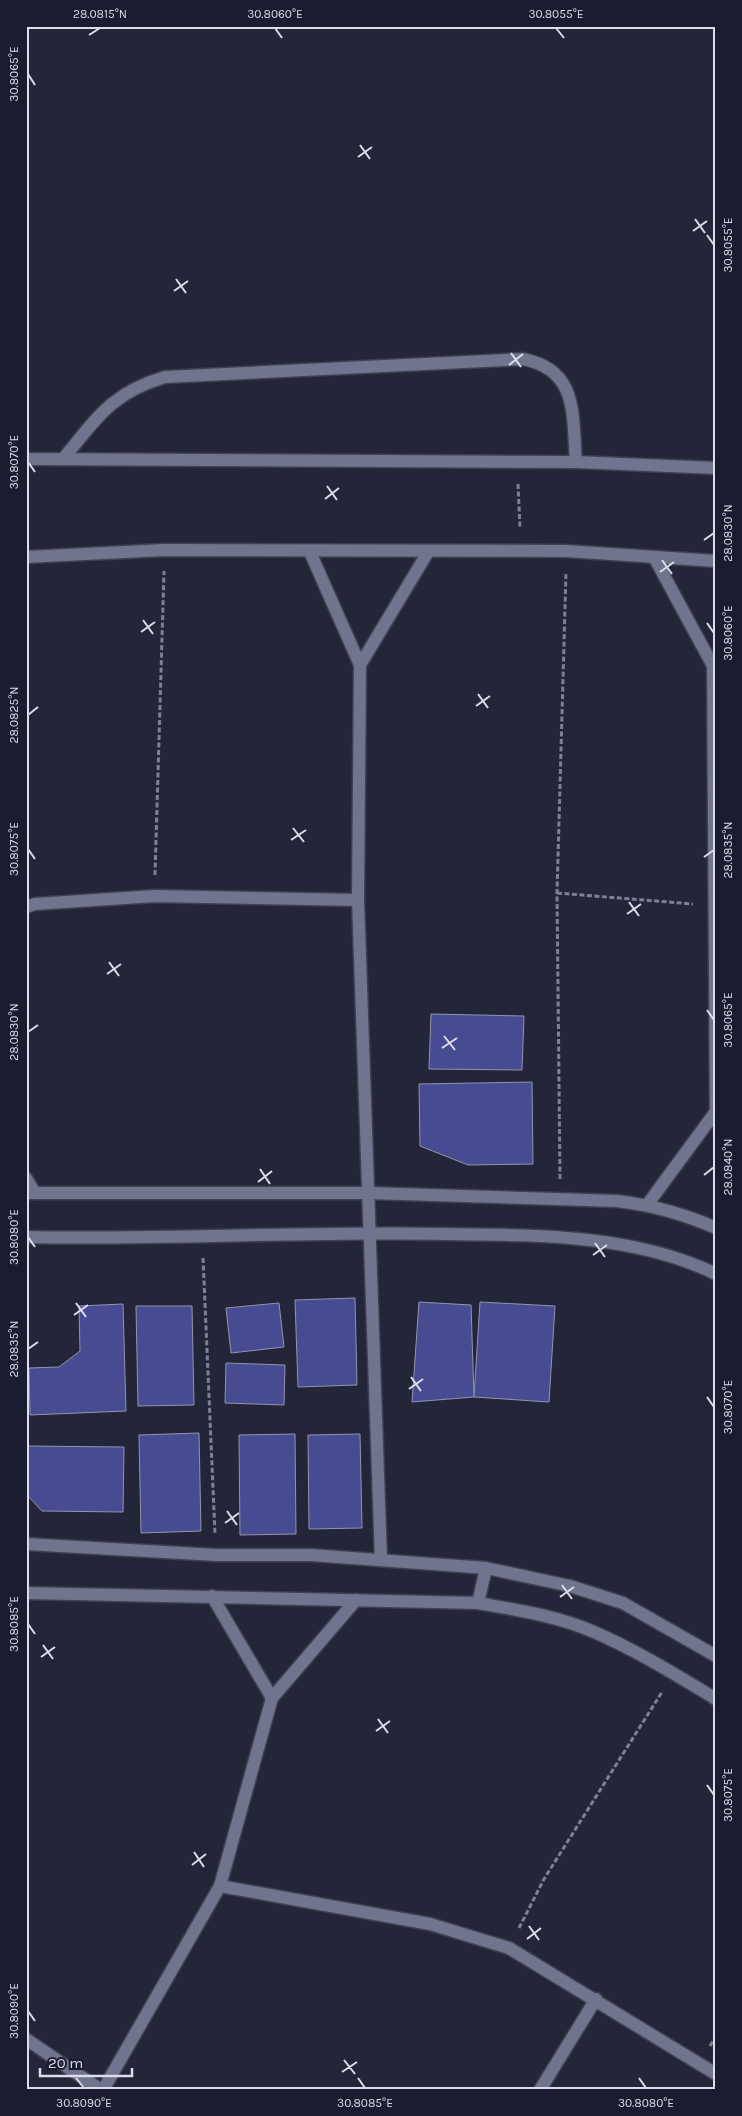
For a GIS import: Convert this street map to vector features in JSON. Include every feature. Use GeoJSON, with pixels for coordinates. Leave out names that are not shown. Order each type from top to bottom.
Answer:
{"type":"FeatureCollection","features":[{"type":"Feature","properties":{"kind":"street"},"geometry":{"type":"LineString","coordinates":[[63,459],[102,412],[120,396],[141,384],[165,377],[523,359],[539,362],[554,371],[565,384],[571,399],[576,462]]}},
{"type":"Feature","properties":{"kind":"street"},"geometry":{"type":"LineString","coordinates":[[26,459],[576,462],[716,468]]}},
{"type":"Feature","properties":{"kind":"street"},"geometry":{"type":"LineString","coordinates":[[28,557],[164,550],[310,552],[566,551],[716,561]]}},
{"type":"Feature","properties":{"kind":"street"},"geometry":{"type":"LineString","coordinates":[[310,552],[360,665],[358,900],[371,1232],[380,1560]]}},
{"type":"Feature","properties":{"kind":"street"},"geometry":{"type":"LineString","coordinates":[[360,665],[428,552]]}},
{"type":"Feature","properties":{"kind":"street"},"geometry":{"type":"LineString","coordinates":[[647,1205],[715,1118],[715,665],[654,558]]}},
{"type":"Feature","properties":{"kind":"street"},"geometry":{"type":"LineString","coordinates":[[26,907],[35,904],[155,896],[358,900]]}},
{"type":"Feature","properties":{"kind":"street"},"geometry":{"type":"LineString","coordinates":[[26,1178],[31,1193],[369,1193],[618,1201],[647,1205],[692,1218],[716,1228]]}},
{"type":"Feature","properties":{"kind":"street"},"geometry":{"type":"LineString","coordinates":[[26,1250],[30,1238],[371,1232],[563,1236],[629,1246],[699,1266],[716,1274]]}},
{"type":"Feature","properties":{"kind":"street"},"geometry":{"type":"LineString","coordinates":[[26,1544],[216,1554],[311,1555],[486,1568],[570,1586],[623,1604],[716,1656]]}},
{"type":"Feature","properties":{"kind":"street"},"geometry":{"type":"LineString","coordinates":[[478,1603],[486,1568]]}},
{"type":"Feature","properties":{"kind":"street"},"geometry":{"type":"LineString","coordinates":[[26,1593],[478,1603],[540,1615],[593,1631],[674,1673],[716,1698]]}},
{"type":"Feature","properties":{"kind":"street"},"geometry":{"type":"LineString","coordinates":[[212,1596],[272,1698]]}},
{"type":"Feature","properties":{"kind":"street"},"geometry":{"type":"LineString","coordinates":[[26,2039],[102,2090],[220,1886],[272,1698],[356,1600]]}},
{"type":"Feature","properties":{"kind":"street"},"geometry":{"type":"LineString","coordinates":[[220,1886],[430,1924],[509,1948],[596,1999],[716,2074]]}},
{"type":"Feature","properties":{"kind":"street"},"geometry":{"type":"LineString","coordinates":[[540,2090],[596,1999]]}},
{"type":"Feature","properties":{"kind":"path"},"geometry":{"type":"LineString","coordinates":[[517,462],[521,551]]}},
{"type":"Feature","properties":{"kind":"path"},"geometry":{"type":"LineString","coordinates":[[155,896],[164,550]]}},
{"type":"Feature","properties":{"kind":"path"},"geometry":{"type":"LineString","coordinates":[[560,1199],[557,893],[566,551]]}},
{"type":"Feature","properties":{"kind":"path"},"geometry":{"type":"LineString","coordinates":[[557,893],[715,905]]}},
{"type":"Feature","properties":{"kind":"path"},"geometry":{"type":"LineString","coordinates":[[202,1235],[216,1554]]}},
{"type":"Feature","properties":{"kind":"path"},"geometry":{"type":"LineString","coordinates":[[509,1948],[544,1879],[674,1673]]}},
{"type":"Feature","properties":{"kind":"building"},"geometry":{"type":"Polygon","coordinates":[[[431,1014],[524,1016],[522,1070],[429,1069],[431,1014]]]}},
{"type":"Feature","properties":{"kind":"building"},"geometry":{"type":"Polygon","coordinates":[[[532,1082],[533,1164],[468,1165],[420,1146],[419,1084],[532,1082]]]}},
{"type":"Feature","properties":{"kind":"building"},"geometry":{"type":"Polygon","coordinates":[[[355,1298],[357,1385],[298,1387],[295,1300],[355,1298]]]}},
{"type":"Feature","properties":{"kind":"building"},"geometry":{"type":"Polygon","coordinates":[[[419,1302],[471,1305],[474,1397],[412,1402],[419,1302]]]}},
{"type":"Feature","properties":{"kind":"building"},"geometry":{"type":"Polygon","coordinates":[[[480,1302],[555,1306],[549,1402],[474,1397],[480,1302]]]}},
{"type":"Feature","properties":{"kind":"building"},"geometry":{"type":"Polygon","coordinates":[[[279,1303],[284,1347],[231,1353],[226,1308],[279,1303]]]}},
{"type":"Feature","properties":{"kind":"building"},"geometry":{"type":"Polygon","coordinates":[[[123,1304],[126,1411],[30,1415],[29,1368],[59,1367],[80,1351],[79,1306],[123,1304]]]}},
{"type":"Feature","properties":{"kind":"building"},"geometry":{"type":"Polygon","coordinates":[[[136,1306],[192,1306],[194,1405],[138,1406],[136,1306]]]}},
{"type":"Feature","properties":{"kind":"building"},"geometry":{"type":"Polygon","coordinates":[[[226,1363],[285,1365],[284,1405],[225,1403],[226,1363]]]}},
{"type":"Feature","properties":{"kind":"building"},"geometry":{"type":"Polygon","coordinates":[[[199,1433],[201,1531],[141,1533],[139,1435],[199,1433]]]}},
{"type":"Feature","properties":{"kind":"building"},"geometry":{"type":"Polygon","coordinates":[[[295,1434],[296,1534],[240,1535],[239,1435],[295,1434]]]}},
{"type":"Feature","properties":{"kind":"building"},"geometry":{"type":"Polygon","coordinates":[[[360,1434],[362,1528],[309,1529],[308,1435],[360,1434]]]}},
{"type":"Feature","properties":{"kind":"building"},"geometry":{"type":"Polygon","coordinates":[[[28,1446],[124,1447],[123,1512],[42,1511],[28,1496],[28,1446]]]}}]}
